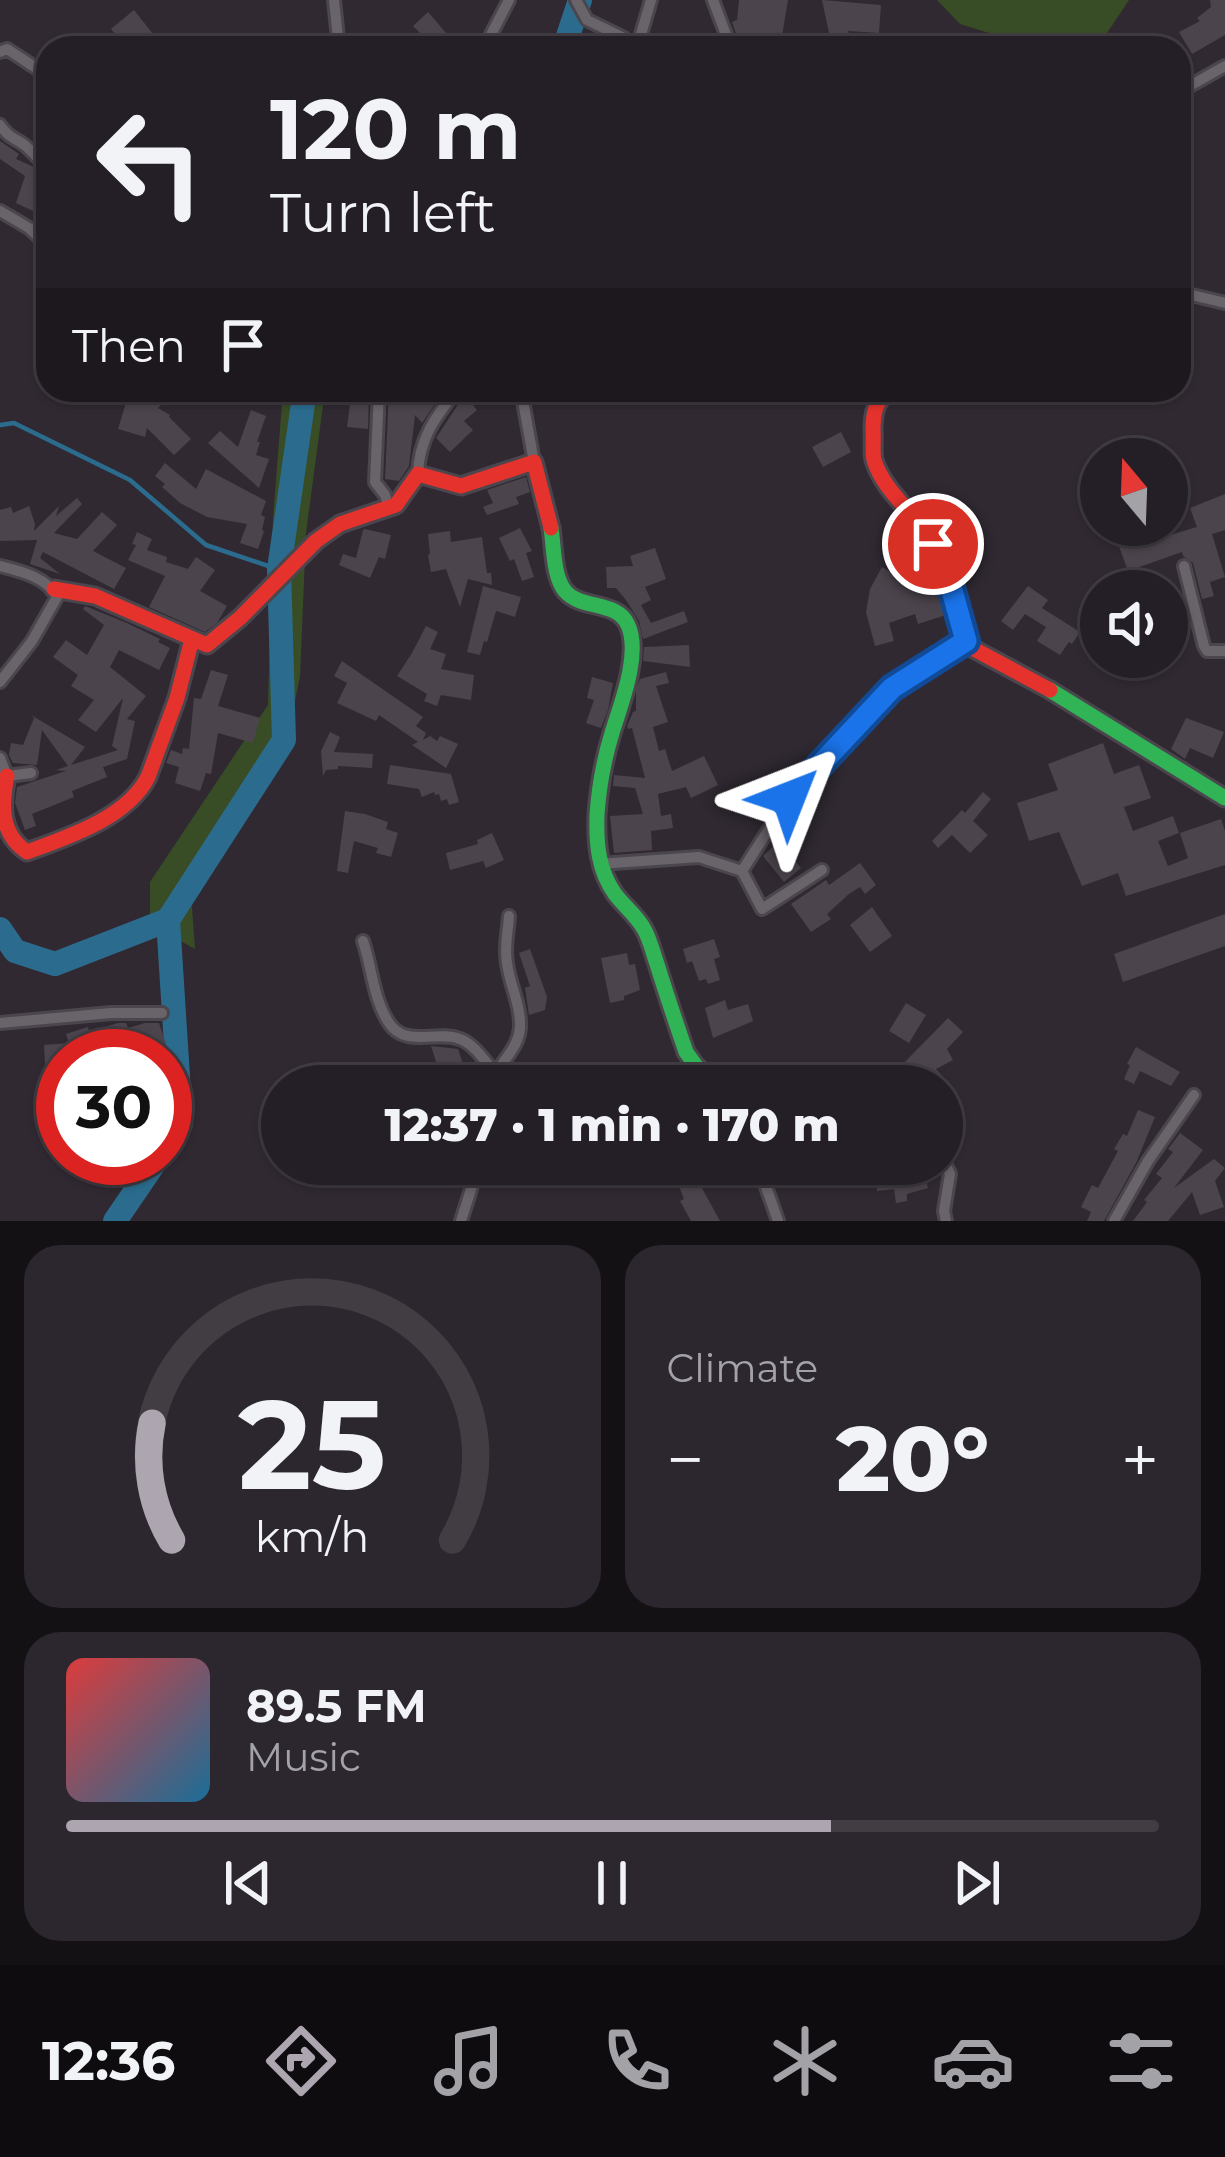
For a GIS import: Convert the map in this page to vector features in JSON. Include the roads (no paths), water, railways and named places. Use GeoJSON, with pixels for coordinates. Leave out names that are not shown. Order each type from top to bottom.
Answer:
{"type":"FeatureCollection","features":[{"type":"Feature","properties":{"kind":"street"},"geometry":{"type":"LineString","coordinates":[[334,0],[338,36]]}},
{"type":"Feature","properties":{"kind":"street"},"geometry":{"type":"LineString","coordinates":[[490,36],[509,0]]}},
{"type":"Feature","properties":{"kind":"street"},"geometry":{"type":"LineString","coordinates":[[576,0],[587,20],[620,36]]}},
{"type":"Feature","properties":{"kind":"street"},"geometry":{"type":"LineString","coordinates":[[638,36],[651,0]]}},
{"type":"Feature","properties":{"kind":"street"},"geometry":{"type":"LineString","coordinates":[[713,0],[726,36]]}},
{"type":"Feature","properties":{"kind":"street"},"geometry":{"type":"LineString","coordinates":[[0,52],[7,49],[36,68]]}},
{"type":"Feature","properties":{"kind":"street"},"geometry":{"type":"LineString","coordinates":[[1191,85],[1225,66]]}},
{"type":"Feature","properties":{"kind":"street"},"geometry":{"type":"LineString","coordinates":[[0,125],[36,159]]}},
{"type":"Feature","properties":{"kind":"street"},"geometry":{"type":"LineString","coordinates":[[0,211],[36,235]]}},
{"type":"Feature","properties":{"kind":"street"},"geometry":{"type":"LineString","coordinates":[[1191,295],[1225,303]]}},
{"type":"Feature","properties":{"kind":"street"},"geometry":{"type":"LineString","coordinates":[[379,402],[375,482],[389,508]]}},
{"type":"Feature","properties":{"kind":"street"},"geometry":{"type":"LineString","coordinates":[[0,566],[32,576],[54,590],[108,600],[207,645],[227,632],[328,530],[395,506],[418,474],[418,453],[448,402]]}},
{"type":"Feature","properties":{"kind":"street"},"geometry":{"type":"LineString","coordinates":[[523,402],[565,591],[618,612],[628,624],[630,671],[602,775],[599,864],[612,890],[645,930],[686,1052],[695,1065]]}},
{"type":"Feature","properties":{"kind":"street"},"geometry":{"type":"LineString","coordinates":[[879,402],[873,412],[874,459],[897,500],[917,518],[933,544],[971,648],[1081,707],[1225,798]]}},
{"type":"Feature","properties":{"kind":"street"},"geometry":{"type":"LineString","coordinates":[[418,474],[461,486],[534,462]]}},
{"type":"Feature","properties":{"kind":"street"},"geometry":{"type":"LineString","coordinates":[[1184,566],[1204,646],[1225,651]]}},
{"type":"Feature","properties":{"kind":"street"},"geometry":{"type":"LineString","coordinates":[[0,682],[53,608],[54,590]]}},
{"type":"Feature","properties":{"kind":"street"},"geometry":{"type":"LineString","coordinates":[[0,758],[7,776],[2,800],[8,831],[18,848],[27,852],[82,829],[131,800],[141,789],[170,726],[192,639]]}},
{"type":"Feature","properties":{"kind":"street"},"geometry":{"type":"LineString","coordinates":[[742,871],[789,798],[892,688],[966,641]]}},
{"type":"Feature","properties":{"kind":"street"},"geometry":{"type":"LineString","coordinates":[[7,776],[32,773]]}},
{"type":"Feature","properties":{"kind":"street"},"geometry":{"type":"LineString","coordinates":[[599,864],[699,857],[742,871],[762,909],[822,870]]}},
{"type":"Feature","properties":{"kind":"street"},"geometry":{"type":"LineString","coordinates":[[500,1065],[518,1043],[520,1023],[506,963],[509,916]]}},
{"type":"Feature","properties":{"kind":"street"},"geometry":{"type":"LineString","coordinates":[[363,941],[390,1027],[410,1038],[455,1036],[488,1065]]}},
{"type":"Feature","properties":{"kind":"street"},"geometry":{"type":"LineString","coordinates":[[0,1024],[111,1012],[162,1012]]}},
{"type":"Feature","properties":{"kind":"street"},"geometry":{"type":"LineString","coordinates":[[1114,1221],[1194,1095]]}},
{"type":"Feature","properties":{"kind":"street"},"geometry":{"type":"LineString","coordinates":[[460,1221],[472,1185]]}},
{"type":"Feature","properties":{"kind":"street"},"geometry":{"type":"LineString","coordinates":[[765,1185],[778,1221]]}},
{"type":"Feature","properties":{"kind":"street"},"geometry":{"type":"LineString","coordinates":[[946,1221],[948,1185]]}},
{"type":"Feature","properties":{"kind":"waterway"},"geometry":{"type":"LineString","coordinates":[[568,36],[580,0]]}},
{"type":"Feature","properties":{"kind":"waterway"},"geometry":{"type":"LineString","coordinates":[[175,1029],[168,920],[284,740],[279,569],[303,402]]}},
{"type":"Feature","properties":{"kind":"waterway"},"geometry":{"type":"LineString","coordinates":[[0,425],[14,423],[130,480],[206,545],[277,569]]}},
{"type":"Feature","properties":{"kind":"waterway"},"geometry":{"type":"LineString","coordinates":[[0,929],[15,951],[55,964],[168,920]]}},
{"type":"Feature","properties":{"kind":"waterway"},"geometry":{"type":"LineString","coordinates":[[115,1221],[140,1185]]}}]}
